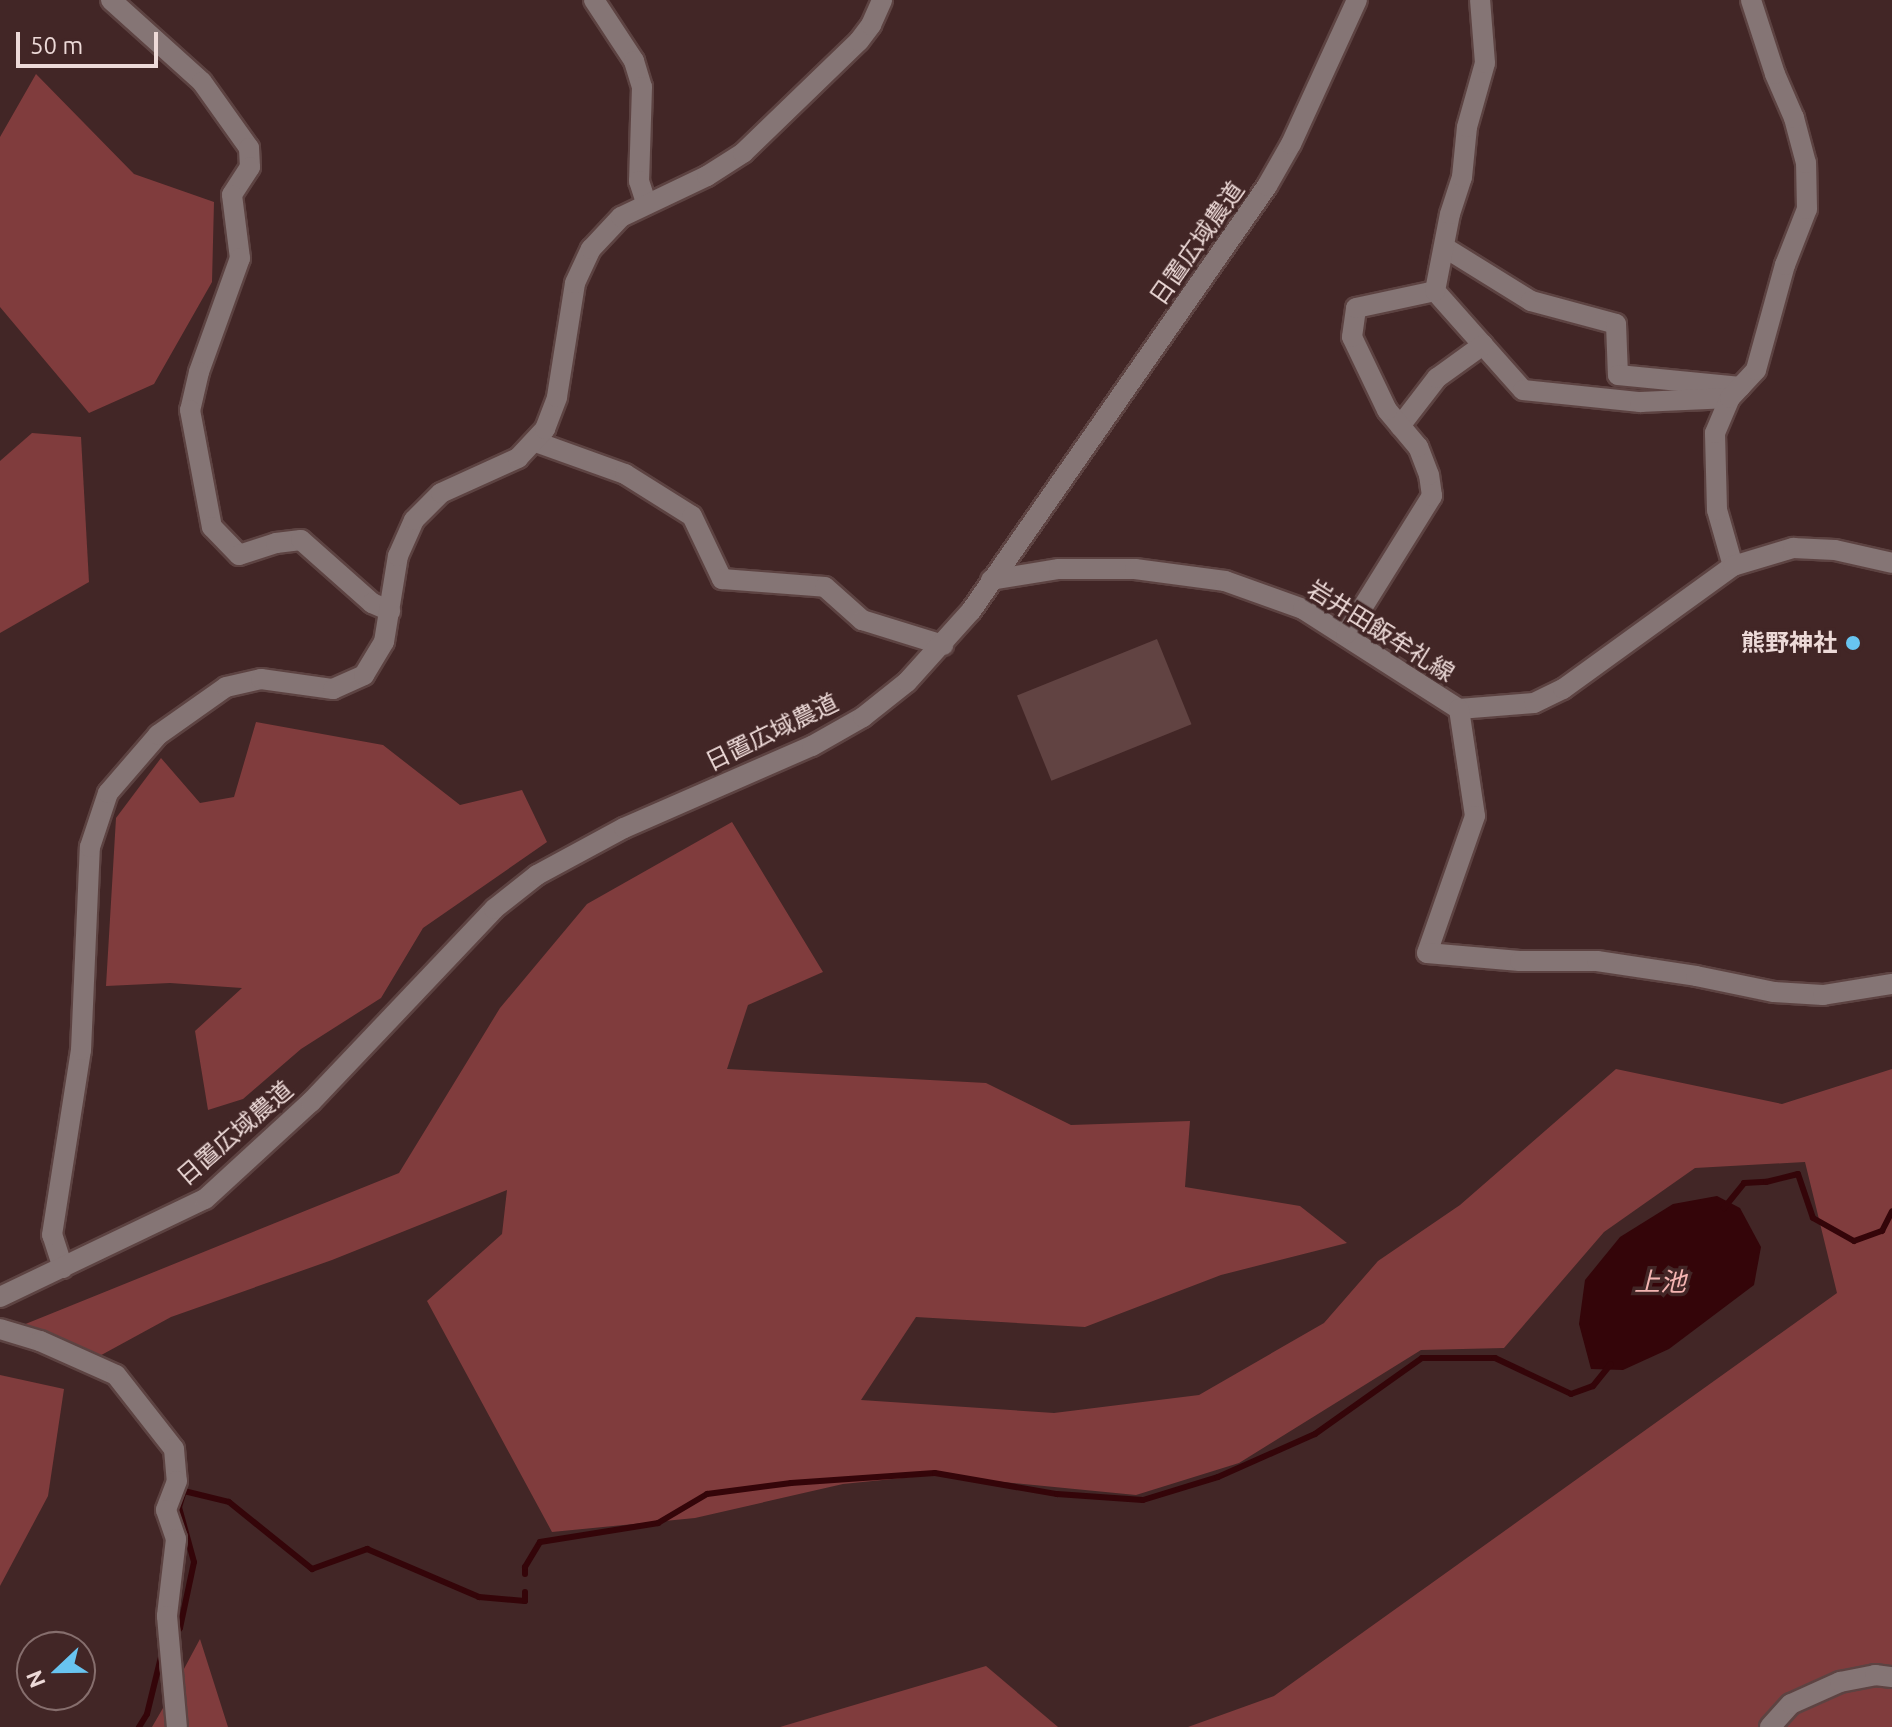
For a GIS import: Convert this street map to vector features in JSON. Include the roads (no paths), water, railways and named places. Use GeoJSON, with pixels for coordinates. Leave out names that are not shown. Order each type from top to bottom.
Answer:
{"type":"FeatureCollection","features":[{"type":"Feature","properties":{"kind":"street"},"geometry":{"type":"LineString","coordinates":[[111,0],[202,82],[249,148],[250,167],[232,195],[240,258],[199,372],[190,410],[212,527],[239,555],[276,543],[301,540],[372,603],[390,611]]}},
{"type":"Feature","properties":{"kind":"street"},"geometry":{"type":"LineString","coordinates":[[594,0],[634,61],[642,87],[639,181],[646,202]]}},
{"type":"Feature","properties":{"kind":"street"},"geometry":{"type":"LineString","coordinates":[[63,1268],[52,1235],[81,1050],[90,847],[108,793],[158,735],[226,687],[261,679],[333,689],[364,675],[384,642],[405,535],[425,506],[458,484],[518,458],[536,442],[552,415],[571,304],[581,267],[606,232],[646,202],[707,176],[743,153],[859,41],[871,25],[882,0]]}},
{"type":"Feature","properties":{"kind":"street","name":"日置広域農道"},"geometry":{"type":"LineString","coordinates":[[0,1297],[205,1199],[245,1166],[311,1102],[494,909],[537,875],[624,828],[838,732],[863,717],[907,682],[943,645],[991,580],[1267,186],[1291,144],[1357,0]]}},
{"type":"Feature","properties":{"kind":"street"},"geometry":{"type":"LineString","coordinates":[[1435,291],[1462,177],[1467,127],[1485,63],[1480,0]]}},
{"type":"Feature","properties":{"kind":"street"},"geometry":{"type":"LineString","coordinates":[[1733,566],[1717,510],[1715,433],[1735,392],[1756,370],[1785,265],[1807,209],[1806,163],[1794,118],[1775,74],[1751,0]]}},
{"type":"Feature","properties":{"kind":"street"},"geometry":{"type":"LineString","coordinates":[[1444,247],[1531,301],[1616,324],[1618,375],[1735,392]]}},
{"type":"Feature","properties":{"kind":"street"},"geometry":{"type":"LineString","coordinates":[[1435,291],[1523,390],[1640,402],[1735,392]]}},
{"type":"Feature","properties":{"kind":"street"},"geometry":{"type":"LineString","coordinates":[[1346,634],[1432,496],[1429,475],[1418,447],[1387,410],[1352,337],[1356,308],[1435,291]]}},
{"type":"Feature","properties":{"kind":"street"},"geometry":{"type":"LineString","coordinates":[[1400,426],[1437,378],[1483,345]]}},
{"type":"Feature","properties":{"kind":"street"},"geometry":{"type":"LineString","coordinates":[[536,442],[625,474],[692,516],[722,579],[825,587],[862,620],[943,645]]}},
{"type":"Feature","properties":{"kind":"street","name":"岩井田飯牟礼線"},"geometry":{"type":"LineString","coordinates":[[991,580],[1059,569],[1176,573],[1225,581],[1303,609],[1459,709],[1534,703],[1563,689],[1733,566],[1793,548],[1835,550],[1892,563]]}},
{"type":"Feature","properties":{"kind":"street"},"geometry":{"type":"LineString","coordinates":[[1459,709],[1475,816],[1427,953],[1520,961],[1597,961],[1774,992],[1823,995],[1892,984]]}},
{"type":"Feature","properties":{"kind":"street"},"geometry":{"type":"LineString","coordinates":[[0,1329],[40,1341],[116,1375],[174,1449],[177,1481],[166,1510],[176,1539],[167,1616],[177,1727]]}},
{"type":"Feature","properties":{"kind":"street"},"geometry":{"type":"LineString","coordinates":[[1770,1727],[1791,1704],[1840,1682],[1875,1675],[1892,1677]]}},
{"type":"Feature","properties":{"kind":"water","name":"上池"},"geometry":{"type":"Polygon","coordinates":[[[1717,1196],[1740,1208],[1761,1247],[1754,1285],[1669,1349],[1623,1370],[1591,1369],[1579,1324],[1585,1280],[1620,1237],[1673,1204],[1717,1196]]]}},
{"type":"Feature","properties":{"kind":"waterway"},"geometry":{"type":"LineString","coordinates":[[1724,1208],[1744,1183],[1766,1182],[1798,1174],[1813,1218],[1854,1241],[1882,1231],[1892,1211]]}},
{"type":"Feature","properties":{"kind":"waterway"},"geometry":{"type":"LineString","coordinates":[[525,1574],[525,1567],[540,1542],[658,1523],[707,1494],[791,1483],[935,1473],[1057,1494],[1143,1500],[1218,1477],[1315,1434],[1422,1358],[1495,1358],[1571,1394],[1593,1386],[1611,1364]]}},
{"type":"Feature","properties":{"kind":"waterway"},"geometry":{"type":"LineString","coordinates":[[176,1634],[180,1628],[194,1562],[179,1507],[184,1491],[229,1502],[312,1569],[367,1549],[479,1597],[525,1601],[525,1592]]}},
{"type":"Feature","properties":{"kind":"waterway"},"geometry":{"type":"LineString","coordinates":[[139,1727],[147,1714],[162,1653]]}},
{"type":"Feature","properties":{"kind":"place","name":"熊野神社"},"geometry":{"type":"Point","coordinates":[1853,643]}}]}
